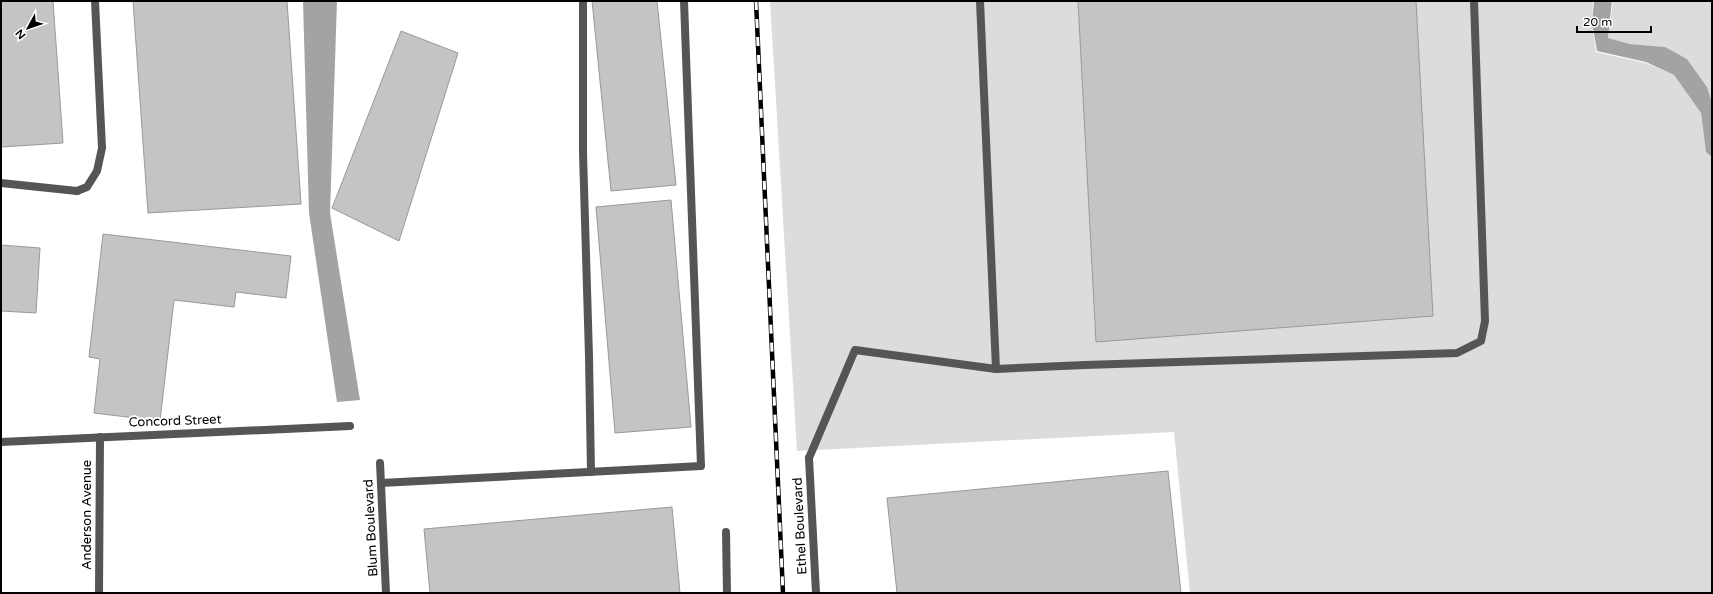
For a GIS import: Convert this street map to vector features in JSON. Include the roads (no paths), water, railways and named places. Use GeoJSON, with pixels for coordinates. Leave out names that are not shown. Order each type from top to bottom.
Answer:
{"type":"FeatureCollection","features":[{"type":"Feature","properties":{"kind":"street"},"geometry":{"type":"LineString","coordinates":[[1,183],[77,191],[88,187],[97,171],[102,148],[94,1]]}},
{"type":"Feature","properties":{"kind":"street"},"geometry":{"type":"LineString","coordinates":[[583,1],[582,154],[589,348],[591,472]]}},
{"type":"Feature","properties":{"kind":"street"},"geometry":{"type":"LineString","coordinates":[[381,483],[701,466],[684,1]]}},
{"type":"Feature","properties":{"kind":"street"},"geometry":{"type":"LineString","coordinates":[[980,1],[996,369],[1457,353],[1481,341],[1485,321],[1474,1]]}},
{"type":"Feature","properties":{"kind":"street","name":"Ethel Boulevard"},"geometry":{"type":"LineString","coordinates":[[816,593],[808,458],[855,350],[996,369]]}},
{"type":"Feature","properties":{"kind":"street","name":"Concord Street"},"geometry":{"type":"LineString","coordinates":[[1,442],[350,426]]}},
{"type":"Feature","properties":{"kind":"street","name":"Anderson Avenue"},"geometry":{"type":"LineString","coordinates":[[99,593],[100,437]]}},
{"type":"Feature","properties":{"kind":"street","name":"Blum Boulevard"},"geometry":{"type":"LineString","coordinates":[[380,463],[386,593]]}},
{"type":"Feature","properties":{"kind":"street"},"geometry":{"type":"LineString","coordinates":[[726,532],[727,593]]}},
{"type":"Feature","properties":{"kind":"railway"},"geometry":{"type":"LineString","coordinates":[[756,1],[783,593]]}}]}
